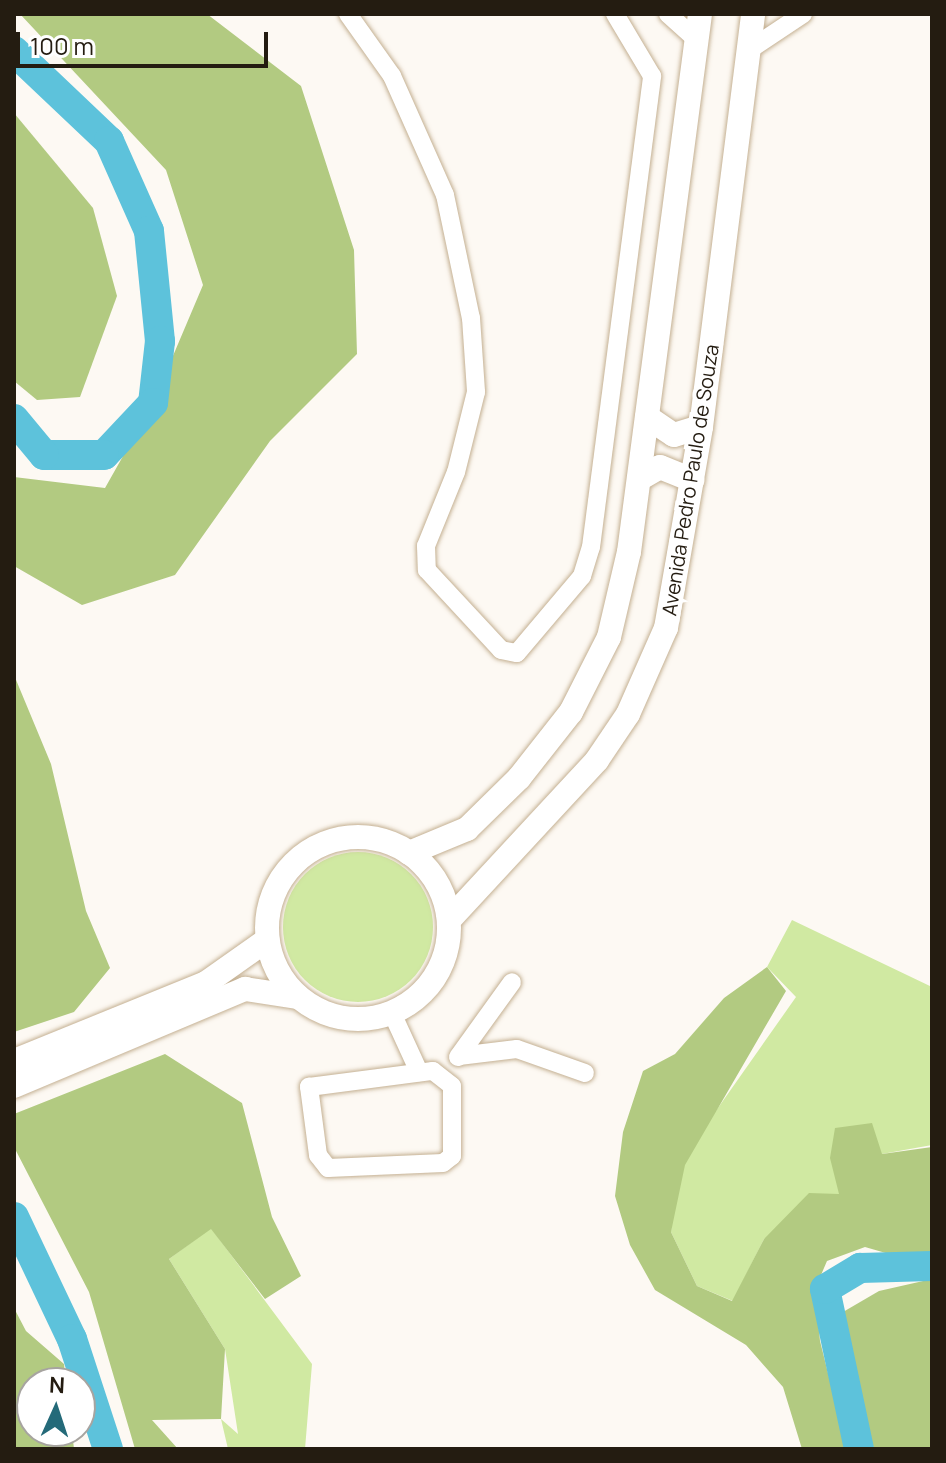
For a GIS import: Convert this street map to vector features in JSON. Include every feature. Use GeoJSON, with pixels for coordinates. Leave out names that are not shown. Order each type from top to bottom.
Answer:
{"type":"FeatureCollection","features":[{"type":"Feature","properties":{"kind":"main road"},"geometry":{"type":"LineString","coordinates":[[409,853],[445,841],[485,813],[571,712],[620,602],[700,14]]}},
{"type":"Feature","properties":{"kind":"main road","name":"Avenida Pedro Paulo de Souza"},"geometry":{"type":"LineString","coordinates":[[449,920],[568,798],[628,714],[666,628],[701,427],[753,14]]}},
{"type":"Feature","properties":{"kind":"main road"},"geometry":{"type":"LineString","coordinates":[[647,417],[674,435],[701,427]]}},
{"type":"Feature","properties":{"kind":"main road"},"geometry":{"type":"LineString","coordinates":[[639,479],[660,467],[693,480]]}},
{"type":"Feature","properties":{"kind":"main road"},"geometry":{"type":"LineString","coordinates":[[14,1086],[245,989],[298,997],[343,1018],[392,1013],[431,983],[443,961],[449,920],[441,889],[409,853],[354,838],[300,857],[273,894],[267,940],[298,997]]}},
{"type":"Feature","properties":{"kind":"main road"},"geometry":{"type":"LineString","coordinates":[[14,1061],[219,977],[267,940]]}},
{"type":"Feature","properties":{"kind":"street"},"geometry":{"type":"LineString","coordinates":[[348,14],[392,76],[445,195],[471,318],[476,392],[456,472],[426,546],[427,570],[501,650],[517,653],[582,576],[591,547],[652,76],[615,14]]}},
{"type":"Feature","properties":{"kind":"street"},"geometry":{"type":"LineString","coordinates":[[668,14],[697,40]]}},
{"type":"Feature","properties":{"kind":"street"},"geometry":{"type":"LineString","coordinates":[[749,50],[803,14]]}},
{"type":"Feature","properties":{"kind":"street"},"geometry":{"type":"LineString","coordinates":[[444,1075],[512,982]]}},
{"type":"Feature","properties":{"kind":"street"},"geometry":{"type":"LineString","coordinates":[[392,1013],[419,1072]]}},
{"type":"Feature","properties":{"kind":"street"},"geometry":{"type":"LineString","coordinates":[[459,1056],[517,1049],[585,1073]]}},
{"type":"Feature","properties":{"kind":"street"},"geometry":{"type":"LineString","coordinates":[[419,1072],[444,1075],[452,1086],[452,1156],[443,1163],[328,1168],[318,1155],[309,1087],[419,1072]]}},
{"type":"Feature","properties":{"kind":"green space"},"geometry":{"type":"Polygon","coordinates":[[[20,14],[207,14],[301,86],[354,250],[357,354],[270,441],[175,575],[82,605],[14,566],[14,477],[105,488],[153,403],[203,285],[166,170],[20,14]]]}},
{"type":"Feature","properties":{"kind":"green space"},"geometry":{"type":"Polygon","coordinates":[[[14,113],[93,208],[117,296],[80,397],[37,400],[14,381],[14,113]]]}},
{"type":"Feature","properties":{"kind":"green space"},"geometry":{"type":"Polygon","coordinates":[[[14,675],[51,764],[86,911],[110,968],[74,1012],[14,1032],[14,675]]]}},
{"type":"Feature","properties":{"kind":"green space"},"geometry":{"type":"Polygon","coordinates":[[[358,852],[387,858],[411,874],[427,898],[433,927],[427,956],[411,980],[387,996],[358,1002],[329,996],[305,980],[289,956],[283,927],[289,898],[305,874],[329,858],[358,852]]]}},
{"type":"Feature","properties":{"kind":"green space"},"geometry":{"type":"Polygon","coordinates":[[[792,920],[932,987],[932,1145],[882,1154],[839,1194],[764,1239],[733,1301],[697,1286],[671,1232],[675,1169],[796,997],[767,967],[792,920]]]}},
{"type":"Feature","properties":{"kind":"green space"},"geometry":{"type":"Polygon","coordinates":[[[767,967],[786,991],[685,1165],[671,1232],[697,1286],[732,1301],[764,1239],[809,1193],[839,1194],[830,1158],[835,1128],[872,1123],[882,1154],[932,1147],[932,1254],[903,1258],[865,1247],[827,1261],[815,1289],[820,1341],[847,1449],[802,1449],[783,1387],[746,1345],[655,1290],[630,1245],[615,1196],[623,1132],[643,1071],[675,1054],[724,998],[767,967]]]}},
{"type":"Feature","properties":{"kind":"green space"},"geometry":{"type":"Polygon","coordinates":[[[165,1054],[242,1103],[272,1217],[301,1276],[265,1299],[211,1229],[169,1259],[225,1349],[221,1419],[152,1420],[178,1449],[135,1449],[89,1292],[14,1147],[14,1114],[165,1054]]]}},
{"type":"Feature","properties":{"kind":"green space"},"geometry":{"type":"Polygon","coordinates":[[[211,1228],[312,1364],[305,1449],[228,1449],[221,1419],[238,1434],[225,1349],[169,1259],[211,1228]]]}},
{"type":"Feature","properties":{"kind":"green space"},"geometry":{"type":"Polygon","coordinates":[[[932,1279],[932,1449],[874,1449],[831,1319],[879,1291],[932,1279]]]}},
{"type":"Feature","properties":{"kind":"green space"},"geometry":{"type":"Polygon","coordinates":[[[14,1308],[26,1331],[64,1367],[16,1367],[16,1447],[74,1449],[14,1449],[14,1308]]]}},
{"type":"Feature","properties":{"kind":"waterway"},"geometry":{"type":"LineString","coordinates":[[14,51],[109,141],[149,231],[160,341],[153,403],[104,455],[44,455],[14,419]]}},
{"type":"Feature","properties":{"kind":"waterway"},"geometry":{"type":"LineString","coordinates":[[14,1217],[72,1339],[108,1449]]}},
{"type":"Feature","properties":{"kind":"waterway"},"geometry":{"type":"LineString","coordinates":[[859,1449],[825,1289],[860,1268],[932,1266]]}}]}
